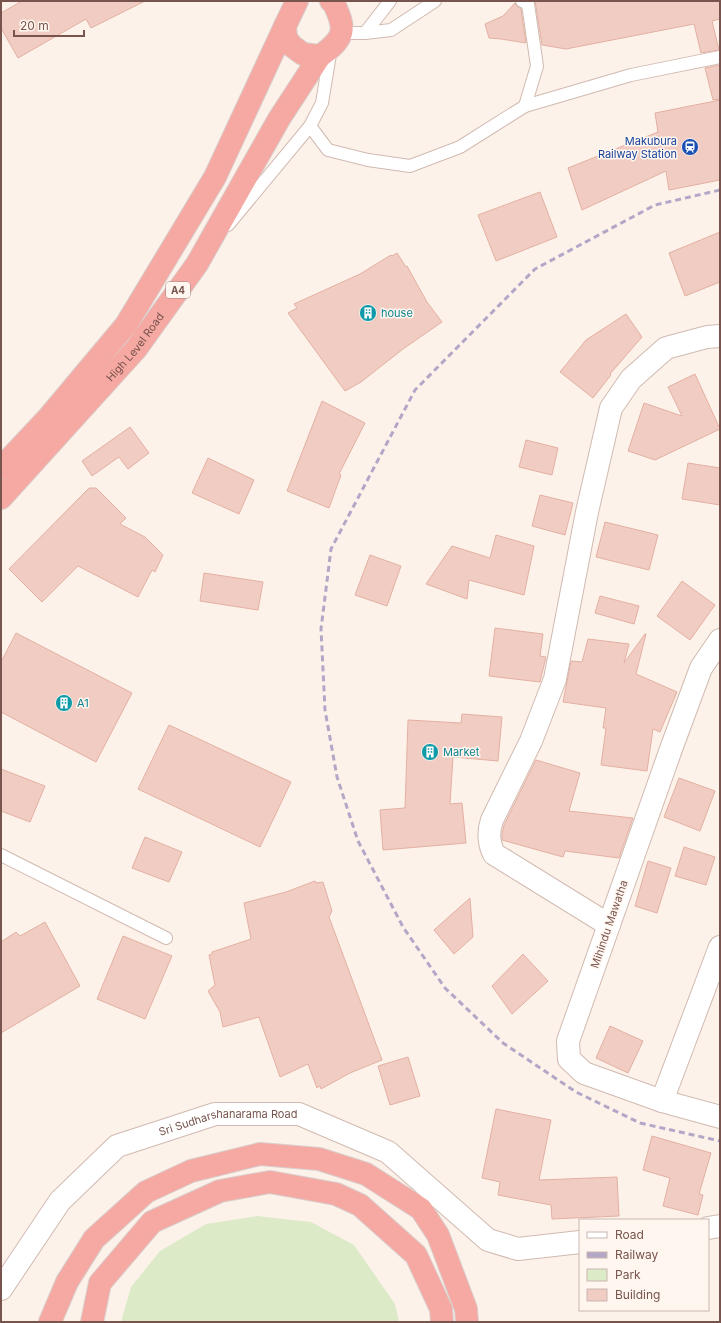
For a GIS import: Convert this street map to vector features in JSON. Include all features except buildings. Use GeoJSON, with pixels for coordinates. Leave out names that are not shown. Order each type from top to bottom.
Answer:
{"type":"FeatureCollection","features":[{"type":"Feature","properties":{"kind":"highway","name":"High Level Road"},"geometry":{"type":"LineString","coordinates":[[1,468],[48,418],[126,324],[215,177],[296,1]]}},
{"type":"Feature","properties":{"kind":"highway"},"geometry":{"type":"LineString","coordinates":[[285,26],[286,38],[292,46],[303,54],[335,26]]}},
{"type":"Feature","properties":{"kind":"highway","name":"High Level Road"},"geometry":{"type":"LineString","coordinates":[[1,498],[136,349],[197,264],[279,120],[335,26]]}},
{"type":"Feature","properties":{"kind":"highway"},"geometry":{"type":"LineString","coordinates":[[50,1322],[67,1282],[94,1239],[146,1192],[191,1171],[260,1154],[319,1159],[366,1174],[421,1209],[438,1235],[466,1309],[467,1322]]}},
{"type":"Feature","properties":{"kind":"highway"},"geometry":{"type":"LineString","coordinates":[[92,1322],[100,1283],[152,1222],[220,1191],[270,1182],[336,1194],[360,1205],[416,1255],[441,1309],[442,1322]]}},
{"type":"Feature","properties":{"kind":"street"},"geometry":{"type":"LineString","coordinates":[[609,925],[494,854],[490,846],[489,829],[531,741],[555,679],[587,512],[611,408],[631,379],[666,348],[707,337],[720,336]]}},
{"type":"Feature","properties":{"kind":"street","name":"Mihindu Mawatha"},"geometry":{"type":"LineString","coordinates":[[720,640],[701,668],[568,1041],[569,1060],[584,1073],[662,1101],[720,1117]]}},
{"type":"Feature","properties":{"kind":"street"},"geometry":{"type":"LineString","coordinates":[[662,1101],[720,947]]}},
{"type":"Feature","properties":{"kind":"street","name":"Sri Sudharshanarama Road"},"geometry":{"type":"LineString","coordinates":[[1,1288],[60,1201],[117,1146],[215,1114],[299,1114],[388,1152],[488,1240],[518,1248],[579,1242]]}},
{"type":"Feature","properties":{"kind":"street"},"geometry":{"type":"LineString","coordinates":[[709,1228],[720,1226]]}},
{"type":"Feature","properties":{"kind":"lane"},"geometry":{"type":"LineString","coordinates":[[365,33],[390,1]]}},
{"type":"Feature","properties":{"kind":"lane"},"geometry":{"type":"LineString","coordinates":[[197,264],[310,126],[322,103],[335,26],[365,33],[391,30],[435,1]]}},
{"type":"Feature","properties":{"kind":"lane"},"geometry":{"type":"LineString","coordinates":[[522,1],[528,4],[537,66],[525,106]]}},
{"type":"Feature","properties":{"kind":"lane"},"geometry":{"type":"LineString","coordinates":[[310,126],[328,150],[368,160],[410,166],[460,147],[525,106],[631,75],[720,57]]}},
{"type":"Feature","properties":{"kind":"lane"},"geometry":{"type":"LineString","coordinates":[[1,855],[166,938]]}},
{"type":"Feature","properties":{"kind":"green space"},"geometry":{"type":"Polygon","coordinates":[[[257,1216],[311,1222],[354,1245],[395,1304],[399,1322],[121,1322],[131,1287],[160,1251],[206,1224],[257,1216]]]}},
{"type":"Feature","properties":{"kind":"railway"},"geometry":{"type":"LineString","coordinates":[[720,190],[655,205],[535,269],[415,390],[331,549],[321,629],[325,710],[337,777],[358,841],[403,927],[445,988],[503,1043],[576,1092],[640,1123],[720,1141]]}},
{"type":"Feature","properties":{"kind":"place","name":"Makubura Railway Station"},"geometry":{"type":"Point","coordinates":[690,147]}},
{"type":"Feature","properties":{"kind":"place","name":"house"},"geometry":{"type":"Point","coordinates":[368,313]}},
{"type":"Feature","properties":{"kind":"place","name":"A1"},"geometry":{"type":"Point","coordinates":[64,703]}},
{"type":"Feature","properties":{"kind":"place","name":"Market"},"geometry":{"type":"Point","coordinates":[430,752]}}]}
